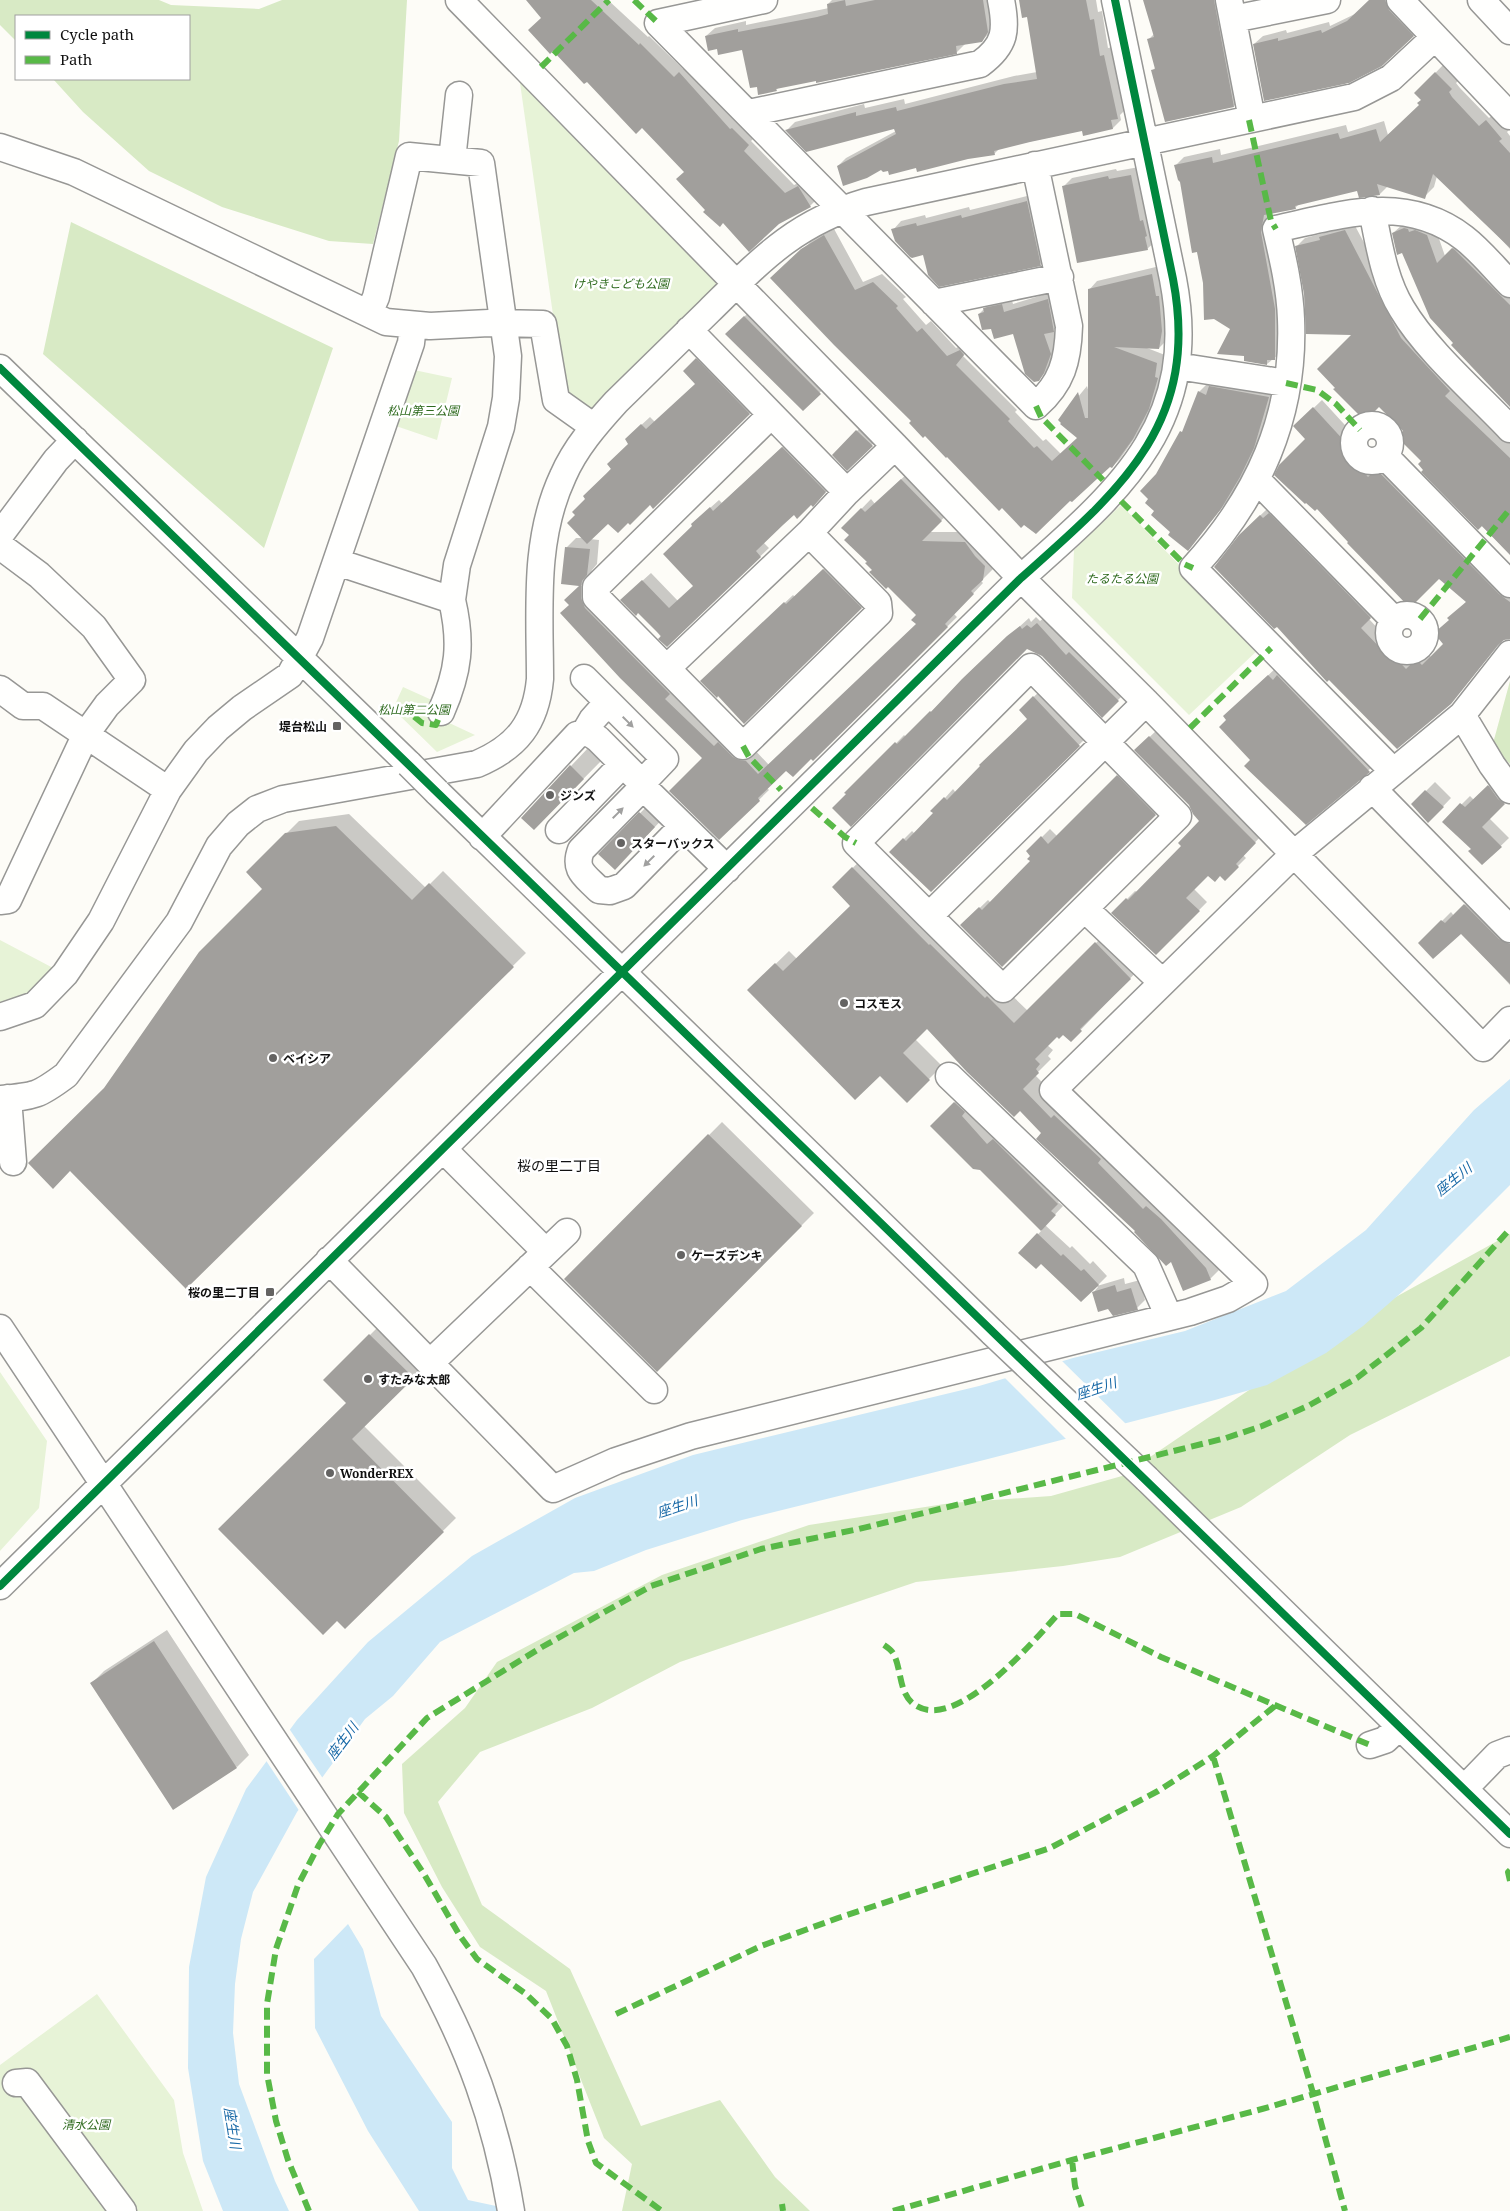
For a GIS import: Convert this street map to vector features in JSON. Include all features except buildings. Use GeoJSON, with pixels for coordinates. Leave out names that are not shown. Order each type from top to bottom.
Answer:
{"type":"FeatureCollection","features":[{"type":"Feature","properties":{"kind":"street"},"geometry":{"type":"LineString","coordinates":[[459,0],[895,446],[1021,578],[1146,702],[1483,1048],[1510,1020]]}},
{"type":"Feature","properties":{"kind":"street"},"geometry":{"type":"LineString","coordinates":[[764,0],[658,23],[749,113],[1036,406],[1056,384],[1064,367],[1068,347],[1069,326],[1035,165]]}},
{"type":"Feature","properties":{"kind":"street"},"geometry":{"type":"LineString","coordinates":[[749,113],[980,64],[1002,42],[1005,19],[1001,0]]}},
{"type":"Feature","properties":{"kind":"street"},"geometry":{"type":"LineString","coordinates":[[0,1586],[1021,578],[1126,477],[1153,439],[1166,408],[1177,366],[1180,342],[1177,301],[1115,0]]}},
{"type":"Feature","properties":{"kind":"street"},"geometry":{"type":"LineString","coordinates":[[1252,119],[1231,10],[1327,0]]}},
{"type":"Feature","properties":{"kind":"street"},"geometry":{"type":"LineString","coordinates":[[1400,0],[1510,116]]}},
{"type":"Feature","properties":{"kind":"street"},"geometry":{"type":"LineString","coordinates":[[1481,0],[1510,31]]}},
{"type":"Feature","properties":{"kind":"street"},"geometry":{"type":"LineString","coordinates":[[12,1162],[4,1099],[42,1093],[66,1075],[178,922],[219,846],[238,824],[257,809],[283,798],[477,764],[496,756],[512,744],[524,730],[538,698],[540,679],[540,561],[545,530],[563,475],[594,427],[616,402],[758,262],[794,233],[842,209],[1035,165],[1140,118],[1252,119],[1324,105],[1360,94],[1391,78],[1435,37]]}},
{"type":"Feature","properties":{"kind":"street"},"geometry":{"type":"LineString","coordinates":[[452,160],[459,95]]}},
{"type":"Feature","properties":{"kind":"street"},"geometry":{"type":"LineString","coordinates":[[0,147],[74,172],[386,322],[413,325],[543,324],[556,400],[594,427]]}},
{"type":"Feature","properties":{"kind":"street"},"geometry":{"type":"LineString","coordinates":[[369,314],[376,297],[409,156],[480,163],[508,356],[506,398],[501,427],[457,565],[452,600],[458,625],[458,653],[455,676],[441,712]]}},
{"type":"Feature","properties":{"kind":"street"},"geometry":{"type":"LineString","coordinates":[[1372,210],[1382,261],[1401,308],[1420,335],[1510,429]]}},
{"type":"Feature","properties":{"kind":"street"},"geometry":{"type":"LineString","coordinates":[[1393,771],[1193,568],[1226,529],[1257,480],[1274,436],[1286,383],[1290,352],[1291,320],[1288,288],[1276,229],[1372,210],[1417,215],[1442,224],[1464,238],[1510,284]]}},
{"type":"Feature","properties":{"kind":"street"},"geometry":{"type":"LineString","coordinates":[[934,303],[1060,277]]}},
{"type":"Feature","properties":{"kind":"street"},"geometry":{"type":"LineString","coordinates":[[0,1017],[35,1005],[65,974],[101,921],[168,790],[196,751],[218,728],[242,708],[286,680],[300,659],[310,638],[337,562],[411,343],[413,325]]}},
{"type":"Feature","properties":{"kind":"street"},"geometry":{"type":"LineString","coordinates":[[690,330],[847,492]]}},
{"type":"Feature","properties":{"kind":"street"},"geometry":{"type":"LineString","coordinates":[[1177,366],[1286,383]]}},
{"type":"Feature","properties":{"kind":"street"},"geometry":{"type":"LineString","coordinates":[[0,368],[409,764],[436,792],[471,836],[622,973],[993,1333],[1147,1479],[1510,1834]]}},
{"type":"Feature","properties":{"kind":"street"},"geometry":{"type":"LineString","coordinates":[[771,415],[596,587],[596,597],[743,746],[879,613],[878,602],[810,533]]}},
{"type":"Feature","properties":{"kind":"street"},"geometry":{"type":"LineString","coordinates":[[0,535],[56,460],[74,440]]}},
{"type":"Feature","properties":{"kind":"street"},"geometry":{"type":"LineString","coordinates":[[667,668],[810,533],[847,492],[895,446]]}},
{"type":"Feature","properties":{"kind":"street"},"geometry":{"type":"LineString","coordinates":[[1385,456],[1510,584]]}},
{"type":"Feature","properties":{"kind":"street"},"geometry":{"type":"LineString","coordinates":[[1257,480],[1394,620]]}},
{"type":"Feature","properties":{"kind":"street"},"geometry":{"type":"LineString","coordinates":[[0,546],[39,575],[94,627],[132,680],[107,705],[86,734],[8,900],[0,901]]}},
{"type":"Feature","properties":{"kind":"street"},"geometry":{"type":"LineString","coordinates":[[337,562],[452,600]]}},
{"type":"Feature","properties":{"kind":"street"},"geometry":{"type":"LineString","coordinates":[[329,1260],[553,1489],[625,1458],[692,1436],[1169,1317],[1228,1298],[1254,1284],[1053,1090],[1294,854],[1462,715],[1510,654]]}},
{"type":"Feature","properties":{"kind":"street"},"geometry":{"type":"LineString","coordinates":[[1031,667],[1107,742],[1178,816],[1003,989],[856,842],[1031,667]]}},
{"type":"Feature","properties":{"kind":"street"},"geometry":{"type":"LineString","coordinates":[[584,678],[665,759],[581,850],[577,860],[578,867],[599,890],[610,891],[624,886],[683,826]]}},
{"type":"Feature","properties":{"kind":"street"},"geometry":{"type":"LineString","coordinates":[[0,689],[23,706],[43,706],[168,790]]}},
{"type":"Feature","properties":{"kind":"street"},"geometry":{"type":"LineString","coordinates":[[585,732],[592,720],[608,702]]}},
{"type":"Feature","properties":{"kind":"street"},"geometry":{"type":"LineString","coordinates":[[929,916],[1146,702]]}},
{"type":"Feature","properties":{"kind":"street"},"geometry":{"type":"LineString","coordinates":[[1462,715],[1492,765],[1510,790]]}},
{"type":"Feature","properties":{"kind":"street"},"geometry":{"type":"LineString","coordinates":[[471,836],[577,734],[585,732],[592,734],[727,869]]}},
{"type":"Feature","properties":{"kind":"street"},"geometry":{"type":"LineString","coordinates":[[559,830],[623,764]]}},
{"type":"Feature","properties":{"kind":"street"},"geometry":{"type":"LineString","coordinates":[[1372,788],[1510,929]]}},
{"type":"Feature","properties":{"kind":"street"},"geometry":{"type":"LineString","coordinates":[[1085,909],[1162,982]]}},
{"type":"Feature","properties":{"kind":"street"},"geometry":{"type":"LineString","coordinates":[[948,1076],[1146,1265],[1169,1317]]}},
{"type":"Feature","properties":{"kind":"street"},"geometry":{"type":"LineString","coordinates":[[443,1149],[538,1260],[654,1390]]}},
{"type":"Feature","properties":{"kind":"street"},"geometry":{"type":"LineString","coordinates":[[430,1364],[567,1232]]}},
{"type":"Feature","properties":{"kind":"street"},"geometry":{"type":"LineString","coordinates":[[0,1328],[394,1920],[444,2001],[472,2065],[496,2134],[510,2211]]}},
{"type":"Feature","properties":{"kind":"street"},"geometry":{"type":"LineString","coordinates":[[1370,1745],[1385,1740],[1399,1727]]}},
{"type":"Feature","properties":{"kind":"street"},"geometry":{"type":"LineString","coordinates":[[1464,1789],[1497,1755],[1510,1750]]}},
{"type":"Feature","properties":{"kind":"street"},"geometry":{"type":"LineString","coordinates":[[16,2084],[27,2082],[124,2211]]}},
{"type":"Feature","properties":{"kind":"green space"},"geometry":{"type":"Polygon","coordinates":[[[0,0],[159,0],[171,5],[259,9],[282,0],[407,0],[399,141],[373,244],[329,241],[222,207],[149,171],[83,112],[54,80],[190,80],[190,15],[15,15],[15,40],[0,25],[0,0]]]}},
{"type":"Feature","properties":{"kind":"green space","name":"けやきこども公園"},"geometry":{"type":"Polygon","coordinates":[[[519,76],[714,276],[718,285],[595,413],[564,392],[519,76]]]}},
{"type":"Feature","properties":{"kind":"green space"},"geometry":{"type":"Polygon","coordinates":[[[71,222],[333,348],[264,548],[43,354],[71,222]]]}},
{"type":"Feature","properties":{"kind":"green space","name":"松山第三公園"},"geometry":{"type":"Polygon","coordinates":[[[414,370],[452,378],[437,440],[396,426],[414,370]]]}},
{"type":"Feature","properties":{"kind":"green space","name":"たるたる公園"},"geometry":{"type":"Polygon","coordinates":[[[1121,505],[1260,648],[1189,715],[1072,598],[1074,550],[1121,505]]]}},
{"type":"Feature","properties":{"kind":"green space"},"geometry":{"type":"Polygon","coordinates":[[[1510,681],[1510,764],[1492,747],[1510,681]]]}},
{"type":"Feature","properties":{"kind":"green space","name":"松山第二公園"},"geometry":{"type":"Polygon","coordinates":[[[403,687],[434,701],[430,714],[475,735],[437,752],[393,709],[403,687]]]}},
{"type":"Feature","properties":{"kind":"green space"},"geometry":{"type":"Polygon","coordinates":[[[0,940],[55,969],[24,997],[0,1003],[0,940]]]}},
{"type":"Feature","properties":{"kind":"green space"},"geometry":{"type":"Polygon","coordinates":[[[1510,1234],[1510,1356],[1350,1435],[1241,1507],[1120,1557],[1063,1566],[916,1582],[680,1662],[592,1708],[480,1752],[438,1802],[482,1905],[570,1969],[641,2126],[720,2100],[775,2177],[810,2211],[622,2211],[632,2164],[604,2138],[546,1991],[480,1947],[442,1887],[404,1813],[402,1764],[465,1708],[497,1662],[662,1575],[809,1525],[951,1503],[1051,1496],[1122,1476],[1345,1325],[1510,1234]]]}},
{"type":"Feature","properties":{"kind":"green space"},"geometry":{"type":"Polygon","coordinates":[[[0,1372],[47,1441],[39,1508],[0,1551],[0,1372]]]}},
{"type":"Feature","properties":{"kind":"green space","name":"清水公園"},"geometry":{"type":"Polygon","coordinates":[[[97,1994],[174,2100],[183,2153],[203,2211],[0,2211],[0,2065],[97,1994]]]}},
{"type":"Feature","properties":{"kind":"water","name":"座生川"},"geometry":{"type":"Polygon","coordinates":[[[1510,1079],[1510,1185],[1410,1285],[1363,1326],[1326,1353],[1267,1385],[984,1460],[742,1520],[646,1550],[594,1571],[574,1573],[440,1642],[393,1696],[365,1719],[297,1812],[253,1892],[241,1939],[235,1984],[233,2033],[239,2084],[275,2181],[289,2211],[223,2211],[203,2161],[188,2068],[189,1967],[206,1877],[246,1789],[297,1720],[368,1642],[472,1556],[575,1498],[693,1455],[979,1386],[1073,1358],[1185,1331],[1286,1291],[1366,1230],[1474,1110],[1510,1079]]]}},
{"type":"Feature","properties":{"kind":"water"},"geometry":{"type":"Polygon","coordinates":[[[348,1924],[363,1949],[381,2016],[452,2122],[452,2168],[468,2200],[519,2211],[419,2211],[368,2131],[315,2028],[314,1959],[348,1924]]]}},
{"type":"Feature","properties":{"kind":"pier"},"geometry":{"type":"Polygon","coordinates":[[[1060,1359],[1127,1425],[1068,1441],[1003,1376],[1060,1359]]]}},
{"type":"Feature","properties":{"kind":"pier"},"geometry":{"type":"Polygon","coordinates":[[[288,1727],[324,1780],[300,1812],[265,1759],[288,1727]]]}},
{"type":"Feature","properties":{"kind":"marked path"},"geometry":{"type":"LineString","coordinates":[[541,67],[609,0]]}},
{"type":"Feature","properties":{"kind":"marked path"},"geometry":{"type":"LineString","coordinates":[[634,0],[658,23]]}},
{"type":"Feature","properties":{"kind":"marked path"},"geometry":{"type":"LineString","coordinates":[[1249,120],[1271,221],[1276,229]]}},
{"type":"Feature","properties":{"kind":"marked path"},"geometry":{"type":"LineString","coordinates":[[1286,383],[1317,390],[1336,404],[1360,430]]}},
{"type":"Feature","properties":{"kind":"marked path"},"geometry":{"type":"LineString","coordinates":[[1036,406],[1041,417],[1103,480]]}},
{"type":"Feature","properties":{"kind":"marked path"},"geometry":{"type":"LineString","coordinates":[[1121,501],[1184,564],[1193,568]]}},
{"type":"Feature","properties":{"kind":"marked path"},"geometry":{"type":"LineString","coordinates":[[1420,619],[1510,509]]}},
{"type":"Feature","properties":{"kind":"marked path"},"geometry":{"type":"LineString","coordinates":[[1190,728],[1271,648]]}},
{"type":"Feature","properties":{"kind":"marked path"},"geometry":{"type":"LineString","coordinates":[[399,710],[405,709],[422,723],[436,725],[441,712]]}},
{"type":"Feature","properties":{"kind":"marked path"},"geometry":{"type":"LineString","coordinates":[[743,746],[749,757],[781,790]]}},
{"type":"Feature","properties":{"kind":"marked path"},"geometry":{"type":"LineString","coordinates":[[812,808],[845,837],[856,843]]}},
{"type":"Feature","properties":{"kind":"marked path"},"geometry":{"type":"LineString","coordinates":[[309,2211],[288,2160],[276,2121],[267,2074],[267,2004],[276,1949],[298,1885],[338,1814],[427,1718],[542,1647],[651,1586],[761,1549],[859,1529],[1226,1438],[1262,1426],[1308,1406],[1357,1378],[1421,1328],[1510,1229]]}},
{"type":"Feature","properties":{"kind":"marked path"},"geometry":{"type":"LineString","coordinates":[[884,1645],[892,1652],[896,1659],[903,1688],[910,1700],[915,1705],[932,1710],[951,1706],[972,1696],[1013,1662],[1058,1614],[1075,1614],[1161,1657],[1370,1745]]}},
{"type":"Feature","properties":{"kind":"marked path"},"geometry":{"type":"LineString","coordinates":[[616,2014],[761,1946],[838,1918],[1050,1848],[1158,1791],[1213,1756],[1275,1706]]}},
{"type":"Feature","properties":{"kind":"marked path"},"geometry":{"type":"LineString","coordinates":[[1213,1756],[1313,2093],[1345,2211]]}},
{"type":"Feature","properties":{"kind":"marked path"},"geometry":{"type":"LineString","coordinates":[[358,1792],[386,1817],[424,1874],[460,1936],[477,1959],[526,1994],[552,2019],[567,2046],[577,2080],[588,2141],[596,2163],[662,2211]]}},
{"type":"Feature","properties":{"kind":"marked path"},"geometry":{"type":"LineString","coordinates":[[1510,1870],[1508,1872],[1510,1881]]}},
{"type":"Feature","properties":{"kind":"marked path"},"geometry":{"type":"LineString","coordinates":[[893,2211],[1262,2109],[1510,2037]]}},
{"type":"Feature","properties":{"kind":"marked path"},"geometry":{"type":"LineString","coordinates":[[1072,2160],[1075,2186],[1083,2211]]}},
{"type":"Feature","properties":{"kind":"marked path"},"geometry":{"type":"LineString","coordinates":[[782,2204],[783,2211]]}},
{"type":"Feature","properties":{"kind":"cycle path"},"geometry":{"type":"LineString","coordinates":[[0,1586],[1021,578],[1090,515],[1120,483],[1144,450],[1163,414],[1175,375],[1179,330],[1173,279],[1115,0]]}},
{"type":"Feature","properties":{"kind":"cycle path"},"geometry":{"type":"LineString","coordinates":[[0,368],[1510,1834]]}},
{"type":"Feature","properties":{"kind":"place","name":"堤台松山"},"geometry":{"type":"Point","coordinates":[337,726]}},
{"type":"Feature","properties":{"kind":"place","name":"ジンズ"},"geometry":{"type":"Point","coordinates":[550,795]}},
{"type":"Feature","properties":{"kind":"place","name":"スターバックス"},"geometry":{"type":"Point","coordinates":[621,843]}},
{"type":"Feature","properties":{"kind":"place","name":"コスモス"},"geometry":{"type":"Point","coordinates":[844,1003]}},
{"type":"Feature","properties":{"kind":"place","name":"ベイシア"},"geometry":{"type":"Point","coordinates":[273,1058]}},
{"type":"Feature","properties":{"kind":"place","name":"ケーズデンキ"},"geometry":{"type":"Point","coordinates":[681,1255]}},
{"type":"Feature","properties":{"kind":"place","name":"桜の里二丁目"},"geometry":{"type":"Point","coordinates":[270,1292]}},
{"type":"Feature","properties":{"kind":"place","name":"すたみな太郎"},"geometry":{"type":"Point","coordinates":[368,1379]}},
{"type":"Feature","properties":{"kind":"place","name":"WonderREX"},"geometry":{"type":"Point","coordinates":[330,1473]}},
{"type":"Feature","properties":{"kind":"district","name":"桜の里二丁目"},"geometry":{"type":"Point","coordinates":[559,1165]}}]}
